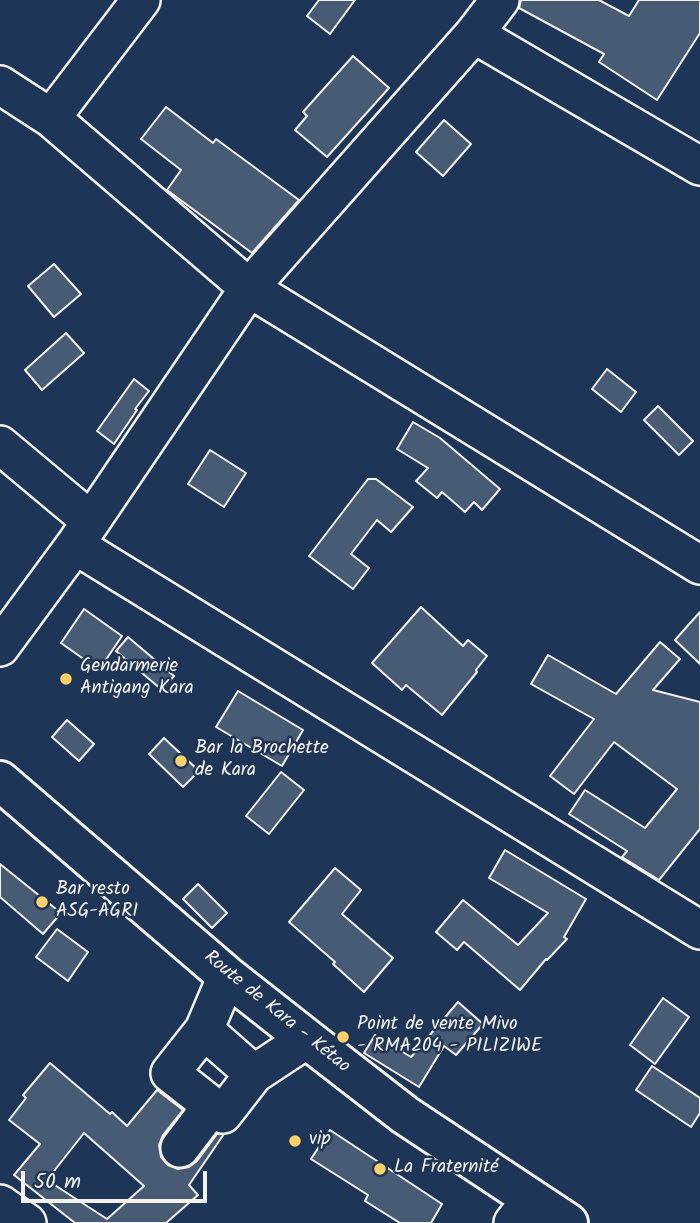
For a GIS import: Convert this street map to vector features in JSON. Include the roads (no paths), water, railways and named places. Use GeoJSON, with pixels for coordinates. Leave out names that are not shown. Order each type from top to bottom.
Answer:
{"type":"FeatureCollection","features":[{"type":"Feature","properties":{"kind":"main road","name":"Route de Kara - Kétao"},"geometry":{"type":"LineString","coordinates":[[0,781],[227,976],[405,1115],[522,1211],[568,1223]]}},
{"type":"Feature","properties":{"kind":"street"},"geometry":{"type":"LineString","coordinates":[[51,118],[141,0]]}},
{"type":"Feature","properties":{"kind":"street"},"geometry":{"type":"LineString","coordinates":[[0,647],[83,533],[250,288],[474,34],[500,0]]}},
{"type":"Feature","properties":{"kind":"street"},"geometry":{"type":"LineString","coordinates":[[474,34],[700,166]]}},
{"type":"Feature","properties":{"kind":"street"},"geometry":{"type":"LineString","coordinates":[[0,85],[51,118],[250,288],[700,565]]}},
{"type":"Feature","properties":{"kind":"street"},"geometry":{"type":"LineString","coordinates":[[0,445],[83,533],[700,930]]}},
{"type":"Feature","properties":{"kind":"street"},"geometry":{"type":"LineString","coordinates":[[227,976],[204,1030],[170,1073],[223,1114],[254,1073],[307,1039]]}},
{"type":"Feature","properties":{"kind":"street"},"geometry":{"type":"LineString","coordinates":[[204,1030],[254,1073]]}},
{"type":"Feature","properties":{"kind":"street"},"geometry":{"type":"LineString","coordinates":[[180,1148],[212,1106]]}},
{"type":"Feature","properties":{"kind":"street"},"geometry":{"type":"LineString","coordinates":[[0,1204],[27,1223]]}},
{"type":"Feature","properties":{"kind":"place","name":"Gendarmerie Antigang Kara"},"geometry":{"type":"Point","coordinates":[66,679]}},
{"type":"Feature","properties":{"kind":"place","name":"Bar la Brochette de Kara"},"geometry":{"type":"Point","coordinates":[181,761]}},
{"type":"Feature","properties":{"kind":"place","name":"Bar resto ASG-AGRI"},"geometry":{"type":"Point","coordinates":[42,902]}},
{"type":"Feature","properties":{"kind":"place","name":"Point de vente Mivo - RMA204 - PILIZIWE"},"geometry":{"type":"Point","coordinates":[343,1037]}},
{"type":"Feature","properties":{"kind":"place","name":"vip"},"geometry":{"type":"Point","coordinates":[295,1141]}},
{"type":"Feature","properties":{"kind":"place","name":"La Fraternité"},"geometry":{"type":"Point","coordinates":[380,1169]}}]}
